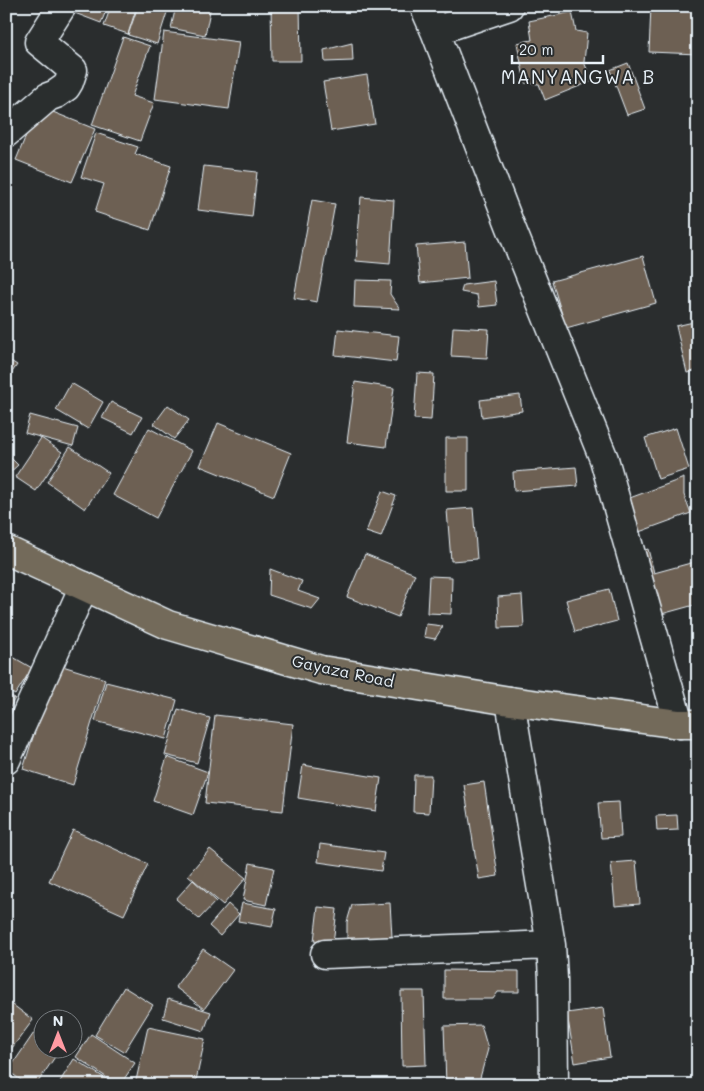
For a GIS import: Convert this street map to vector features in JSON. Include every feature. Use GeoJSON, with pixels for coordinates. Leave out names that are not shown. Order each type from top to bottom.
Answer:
{"type":"FeatureCollection","features":[{"type":"Feature","properties":{"kind":"main road","name":"Gayaza Road"},"geometry":{"type":"LineString","coordinates":[[6,550],[168,625],[321,670],[510,701],[688,724]]}},
{"type":"Feature","properties":{"kind":"street"},"geometry":{"type":"LineString","coordinates":[[6,133],[48,97],[66,87],[69,82],[73,70],[39,42],[62,6]]}},
{"type":"Feature","properties":{"kind":"street"},"geometry":{"type":"LineString","coordinates":[[509,6],[430,18],[510,225],[604,459],[688,724]]}},
{"type":"Feature","properties":{"kind":"street"},"geometry":{"type":"LineString","coordinates":[[6,760],[84,586]]}},
{"type":"Feature","properties":{"kind":"street"},"geometry":{"type":"LineString","coordinates":[[510,701],[551,944],[554,1085]]}},
{"type":"Feature","properties":{"kind":"street"},"geometry":{"type":"LineString","coordinates":[[325,954],[551,944]]}},
{"type":"Feature","properties":{"kind":"building"},"geometry":{"type":"Polygon","coordinates":[[[74,6],[108,6],[101,23],[72,12],[74,6]]]}},
{"type":"Feature","properties":{"kind":"building"},"geometry":{"type":"Polygon","coordinates":[[[111,6],[137,6],[128,34],[104,26],[111,6]]]}},
{"type":"Feature","properties":{"kind":"building"},"geometry":{"type":"Polygon","coordinates":[[[138,6],[169,6],[157,44],[128,35],[138,6]]]}},
{"type":"Feature","properties":{"kind":"building"},"geometry":{"type":"Polygon","coordinates":[[[176,6],[211,6],[205,35],[171,28],[176,6]]]}},
{"type":"Feature","properties":{"kind":"building"},"geometry":{"type":"Polygon","coordinates":[[[271,6],[300,6],[301,61],[272,61],[271,6]]]}},
{"type":"Feature","properties":{"kind":"building"},"geometry":{"type":"Polygon","coordinates":[[[651,6],[698,6],[698,54],[649,52],[651,6]]]}},
{"type":"Feature","properties":{"kind":"building"},"geometry":{"type":"Polygon","coordinates":[[[572,12],[576,31],[587,33],[584,62],[592,81],[545,100],[539,84],[525,83],[517,43],[532,40],[529,21],[572,12]]]}},
{"type":"Feature","properties":{"kind":"building"},"geometry":{"type":"Polygon","coordinates":[[[164,32],[239,42],[229,109],[155,99],[164,32]]]}},
{"type":"Feature","properties":{"kind":"building"},"geometry":{"type":"Polygon","coordinates":[[[123,37],[150,46],[132,96],[154,103],[140,141],[92,125],[123,37]]]}},
{"type":"Feature","properties":{"kind":"building"},"geometry":{"type":"Polygon","coordinates":[[[352,43],[353,61],[325,62],[324,50],[352,43]]]}},
{"type":"Feature","properties":{"kind":"building"},"geometry":{"type":"Polygon","coordinates":[[[628,63],[645,109],[627,115],[610,70],[628,63]]]}},
{"type":"Feature","properties":{"kind":"building"},"geometry":{"type":"Polygon","coordinates":[[[367,75],[375,124],[331,131],[323,82],[367,75]]]}},
{"type":"Feature","properties":{"kind":"building"},"geometry":{"type":"Polygon","coordinates":[[[38,106],[95,129],[72,182],[16,160],[38,106]]]}},
{"type":"Feature","properties":{"kind":"building"},"geometry":{"type":"Polygon","coordinates":[[[96,133],[138,147],[135,154],[171,166],[150,230],[95,212],[104,184],[81,177],[96,133]]]}},
{"type":"Feature","properties":{"kind":"building"},"geometry":{"type":"Polygon","coordinates":[[[204,166],[257,172],[252,217],[198,210],[204,166]]]}},
{"type":"Feature","properties":{"kind":"building"},"geometry":{"type":"Polygon","coordinates":[[[361,197],[394,200],[390,264],[356,261],[361,197]]]}},
{"type":"Feature","properties":{"kind":"building"},"geometry":{"type":"Polygon","coordinates":[[[312,200],[335,204],[317,302],[294,298],[312,200]]]}},
{"type":"Feature","properties":{"kind":"building"},"geometry":{"type":"Polygon","coordinates":[[[465,242],[468,278],[420,283],[416,246],[465,242]]]}},
{"type":"Feature","properties":{"kind":"building"},"geometry":{"type":"Polygon","coordinates":[[[643,256],[656,303],[566,328],[552,281],[643,256]]]}},
{"type":"Feature","properties":{"kind":"building"},"geometry":{"type":"Polygon","coordinates":[[[355,280],[391,281],[390,294],[400,309],[354,307],[355,280]]]}},
{"type":"Feature","properties":{"kind":"building"},"geometry":{"type":"Polygon","coordinates":[[[494,281],[497,305],[479,307],[477,295],[461,292],[463,285],[494,281]]]}},
{"type":"Feature","properties":{"kind":"building"},"geometry":{"type":"Polygon","coordinates":[[[698,321],[698,370],[687,373],[676,326],[698,321]]]}},
{"type":"Feature","properties":{"kind":"building"},"geometry":{"type":"Polygon","coordinates":[[[453,327],[489,329],[487,358],[451,356],[453,327]]]}},
{"type":"Feature","properties":{"kind":"building"},"geometry":{"type":"Polygon","coordinates":[[[338,329],[399,336],[396,362],[335,355],[338,329]]]}},
{"type":"Feature","properties":{"kind":"building"},"geometry":{"type":"Polygon","coordinates":[[[6,358],[17,365],[6,381],[6,358]]]}},
{"type":"Feature","properties":{"kind":"building"},"geometry":{"type":"Polygon","coordinates":[[[417,373],[434,374],[431,420],[414,419],[417,373]]]}},
{"type":"Feature","properties":{"kind":"building"},"geometry":{"type":"Polygon","coordinates":[[[355,382],[394,388],[386,447],[347,442],[355,382]]]}},
{"type":"Feature","properties":{"kind":"building"},"geometry":{"type":"Polygon","coordinates":[[[71,383],[103,402],[88,429],[56,410],[71,383]]]}},
{"type":"Feature","properties":{"kind":"building"},"geometry":{"type":"Polygon","coordinates":[[[520,395],[522,411],[482,417],[480,400],[520,395]]]}},
{"type":"Feature","properties":{"kind":"building"},"geometry":{"type":"Polygon","coordinates":[[[111,402],[142,417],[133,433],[102,418],[111,402]]]}},
{"type":"Feature","properties":{"kind":"building"},"geometry":{"type":"Polygon","coordinates":[[[168,405],[189,420],[174,439],[154,424],[168,405]]]}},
{"type":"Feature","properties":{"kind":"building"},"geometry":{"type":"Polygon","coordinates":[[[30,415],[78,428],[73,446],[25,433],[30,415]]]}},
{"type":"Feature","properties":{"kind":"building"},"geometry":{"type":"Polygon","coordinates":[[[218,423],[291,453],[274,496],[200,466],[218,423]]]}},
{"type":"Feature","properties":{"kind":"building"},"geometry":{"type":"Polygon","coordinates":[[[149,428],[192,451],[156,518],[113,495],[149,428]]]}},
{"type":"Feature","properties":{"kind":"building"},"geometry":{"type":"Polygon","coordinates":[[[676,428],[689,469],[658,479],[645,438],[676,428]]]}},
{"type":"Feature","properties":{"kind":"building"},"geometry":{"type":"Polygon","coordinates":[[[41,438],[62,452],[36,491],[15,477],[41,438]]]}},
{"type":"Feature","properties":{"kind":"building"},"geometry":{"type":"Polygon","coordinates":[[[446,438],[468,438],[468,491],[446,491],[446,438]]]}},
{"type":"Feature","properties":{"kind":"building"},"geometry":{"type":"Polygon","coordinates":[[[694,439],[698,439],[698,463],[694,439]]]}},
{"type":"Feature","properties":{"kind":"building"},"geometry":{"type":"Polygon","coordinates":[[[70,447],[109,473],[85,509],[47,482],[70,447]]]}},
{"type":"Feature","properties":{"kind":"building"},"geometry":{"type":"Polygon","coordinates":[[[8,455],[18,465],[6,476],[6,457],[8,455]]]}},
{"type":"Feature","properties":{"kind":"building"},"geometry":{"type":"Polygon","coordinates":[[[576,467],[578,486],[514,491],[513,472],[576,467]]]}},
{"type":"Feature","properties":{"kind":"building"},"geometry":{"type":"Polygon","coordinates":[[[684,478],[684,495],[691,513],[639,532],[627,499],[684,478]]]}},
{"type":"Feature","properties":{"kind":"building"},"geometry":{"type":"Polygon","coordinates":[[[382,491],[396,496],[381,537],[366,532],[382,491]]]}},
{"type":"Feature","properties":{"kind":"building"},"geometry":{"type":"Polygon","coordinates":[[[473,508],[477,559],[451,561],[447,510],[473,508]]]}},
{"type":"Feature","properties":{"kind":"building"},"geometry":{"type":"Polygon","coordinates":[[[648,549],[654,573],[698,561],[698,604],[658,615],[642,551],[648,549]]]}},
{"type":"Feature","properties":{"kind":"building"},"geometry":{"type":"Polygon","coordinates":[[[365,554],[415,574],[398,617],[347,597],[365,554]]]}},
{"type":"Feature","properties":{"kind":"building"},"geometry":{"type":"Polygon","coordinates":[[[270,569],[302,581],[298,591],[320,599],[312,609],[269,595],[270,569]]]}},
{"type":"Feature","properties":{"kind":"building"},"geometry":{"type":"Polygon","coordinates":[[[429,576],[452,577],[451,614],[427,613],[429,576]]]}},
{"type":"Feature","properties":{"kind":"building"},"geometry":{"type":"Polygon","coordinates":[[[609,589],[617,621],[575,632],[566,600],[609,589]]]}},
{"type":"Feature","properties":{"kind":"building"},"geometry":{"type":"Polygon","coordinates":[[[522,595],[524,627],[499,628],[498,597],[522,595]]]}},
{"type":"Feature","properties":{"kind":"building"},"geometry":{"type":"Polygon","coordinates":[[[426,624],[443,626],[435,639],[424,637],[426,624]]]}},
{"type":"Feature","properties":{"kind":"building"},"geometry":{"type":"Polygon","coordinates":[[[6,653],[32,668],[15,695],[6,690],[6,653]]]}},
{"type":"Feature","properties":{"kind":"building"},"geometry":{"type":"Polygon","coordinates":[[[56,664],[105,679],[73,785],[23,769],[56,664]]]}},
{"type":"Feature","properties":{"kind":"building"},"geometry":{"type":"Polygon","coordinates":[[[106,682],[177,700],[166,739],[95,721],[106,682]]]}},
{"type":"Feature","properties":{"kind":"building"},"geometry":{"type":"Polygon","coordinates":[[[6,694],[15,698],[6,715],[6,694]]]}},
{"type":"Feature","properties":{"kind":"building"},"geometry":{"type":"Polygon","coordinates":[[[178,709],[210,718],[197,763],[165,755],[178,709]]]}},
{"type":"Feature","properties":{"kind":"building"},"geometry":{"type":"Polygon","coordinates":[[[215,715],[293,724],[283,811],[205,803],[215,715]]]}},
{"type":"Feature","properties":{"kind":"building"},"geometry":{"type":"Polygon","coordinates":[[[167,757],[208,772],[193,815],[153,801],[167,757]]]}},
{"type":"Feature","properties":{"kind":"building"},"geometry":{"type":"Polygon","coordinates":[[[303,765],[381,778],[376,811],[298,798],[303,765]]]}},
{"type":"Feature","properties":{"kind":"building"},"geometry":{"type":"Polygon","coordinates":[[[414,775],[431,775],[429,813],[413,812],[414,775]]]}},
{"type":"Feature","properties":{"kind":"building"},"geometry":{"type":"Polygon","coordinates":[[[484,782],[498,876],[479,879],[464,785],[484,782]]]}},
{"type":"Feature","properties":{"kind":"building"},"geometry":{"type":"Polygon","coordinates":[[[619,802],[621,837],[601,838],[598,803],[619,802]]]}},
{"type":"Feature","properties":{"kind":"building"},"geometry":{"type":"Polygon","coordinates":[[[677,815],[678,830],[657,831],[656,816],[677,815]]]}},
{"type":"Feature","properties":{"kind":"building"},"geometry":{"type":"Polygon","coordinates":[[[73,830],[148,864],[124,915],[49,881],[73,830]]]}},
{"type":"Feature","properties":{"kind":"building"},"geometry":{"type":"Polygon","coordinates":[[[320,844],[384,853],[381,871],[318,862],[320,844]]]}},
{"type":"Feature","properties":{"kind":"building"},"geometry":{"type":"Polygon","coordinates":[[[210,849],[246,878],[223,905],[188,875],[210,849]]]}},
{"type":"Feature","properties":{"kind":"building"},"geometry":{"type":"Polygon","coordinates":[[[636,861],[640,904],[615,906],[611,863],[636,861]]]}},
{"type":"Feature","properties":{"kind":"building"},"geometry":{"type":"Polygon","coordinates":[[[250,863],[274,868],[266,905],[243,900],[250,863]]]}},
{"type":"Feature","properties":{"kind":"building"},"geometry":{"type":"Polygon","coordinates":[[[193,880],[216,901],[199,919],[176,899],[193,880]]]}},
{"type":"Feature","properties":{"kind":"building"},"geometry":{"type":"Polygon","coordinates":[[[242,903],[276,909],[272,927],[238,921],[242,903]]]}},
{"type":"Feature","properties":{"kind":"building"},"geometry":{"type":"Polygon","coordinates":[[[390,903],[392,937],[347,939],[347,922],[352,905],[390,903]]]}},
{"type":"Feature","properties":{"kind":"building"},"geometry":{"type":"Polygon","coordinates":[[[228,904],[239,914],[220,936],[209,926],[228,904]]]}},
{"type":"Feature","properties":{"kind":"building"},"geometry":{"type":"Polygon","coordinates":[[[318,907],[337,909],[333,944],[314,941],[318,907]]]}},
{"type":"Feature","properties":{"kind":"building"},"geometry":{"type":"Polygon","coordinates":[[[203,949],[233,970],[204,1009],[175,987],[203,949]]]}},
{"type":"Feature","properties":{"kind":"building"},"geometry":{"type":"Polygon","coordinates":[[[444,970],[519,971],[519,992],[498,992],[493,999],[444,999],[444,970]]]}},
{"type":"Feature","properties":{"kind":"building"},"geometry":{"type":"Polygon","coordinates":[[[124,987],[153,1005],[124,1052],[95,1035],[124,987]]]}},
{"type":"Feature","properties":{"kind":"building"},"geometry":{"type":"Polygon","coordinates":[[[401,991],[424,991],[426,1065],[402,1066],[401,991]]]}},
{"type":"Feature","properties":{"kind":"building"},"geometry":{"type":"Polygon","coordinates":[[[168,999],[211,1012],[204,1031],[163,1018],[168,999]]]}},
{"type":"Feature","properties":{"kind":"building"},"geometry":{"type":"Polygon","coordinates":[[[9,1002],[32,1019],[32,1021],[6,1056],[6,1006],[9,1002]]]}},
{"type":"Feature","properties":{"kind":"building"},"geometry":{"type":"Polygon","coordinates":[[[603,1008],[610,1057],[575,1063],[567,1013],[603,1008]]]}},
{"type":"Feature","properties":{"kind":"building"},"geometry":{"type":"Polygon","coordinates":[[[481,1025],[488,1049],[478,1085],[446,1085],[444,1026],[481,1025]]]}},
{"type":"Feature","properties":{"kind":"building"},"geometry":{"type":"Polygon","coordinates":[[[148,1027],[205,1039],[195,1085],[135,1085],[148,1027]]]}},
{"type":"Feature","properties":{"kind":"building"},"geometry":{"type":"Polygon","coordinates":[[[91,1034],[135,1063],[120,1085],[118,1085],[78,1058],[82,1058],[82,1048],[91,1034]]]}},
{"type":"Feature","properties":{"kind":"building"},"geometry":{"type":"Polygon","coordinates":[[[32,1036],[32,1058],[54,1058],[36,1085],[28,1085],[8,1071],[32,1036]]]}},
{"type":"Feature","properties":{"kind":"building"},"geometry":{"type":"Polygon","coordinates":[[[74,1059],[116,1085],[62,1085],[59,1083],[74,1059]]]}},
{"type":"Feature","properties":{"kind":"district","name":"MANYANGWA B"},"geometry":{"type":"Point","coordinates":[578,77]}}]}
